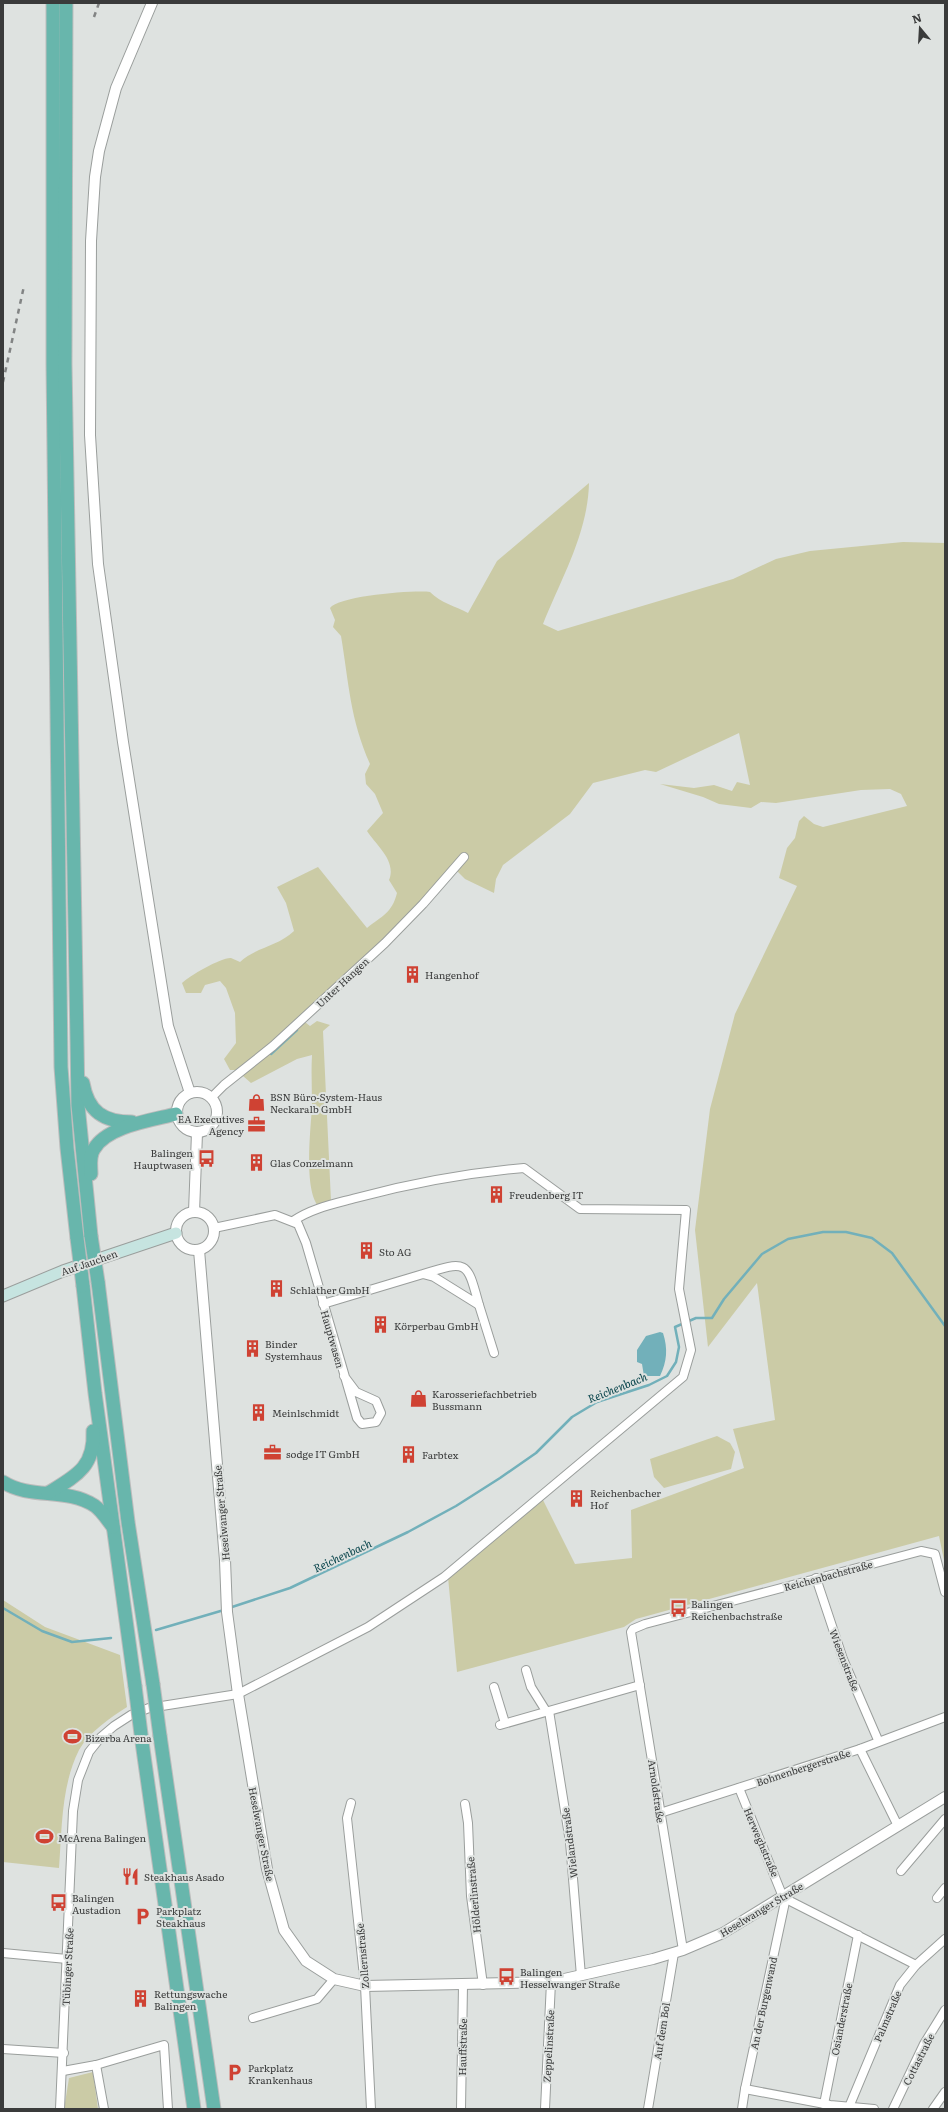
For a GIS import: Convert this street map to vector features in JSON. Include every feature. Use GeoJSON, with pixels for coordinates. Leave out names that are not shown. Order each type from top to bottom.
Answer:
{"type":"FeatureCollection","features":[{"type":"Feature","properties":{"kind":"highway"},"geometry":{"type":"LineString","coordinates":[[53,3],[53,364],[61,1067],[67,1148],[95,1393],[136,1686],[142,1742],[194,2109]]}},
{"type":"Feature","properties":{"kind":"highway"},"geometry":{"type":"LineString","coordinates":[[66,3],[65,364],[78,1105],[91,1236],[128,1522],[153,1684],[214,2109]]}},
{"type":"Feature","properties":{"kind":"highway"},"geometry":{"type":"LineString","coordinates":[[76,1042],[85,1096],[95,1111],[115,1122],[144,1122]]}},
{"type":"Feature","properties":{"kind":"highway"},"geometry":{"type":"LineString","coordinates":[[89,1215],[93,1197],[91,1159],[94,1149],[104,1138],[120,1129],[176,1114]]}},
{"type":"Feature","properties":{"kind":"highway"},"geometry":{"type":"LineString","coordinates":[[48,1493],[74,1478],[89,1458],[94,1448],[92,1414],[95,1393]]}},
{"type":"Feature","properties":{"kind":"highway"},"geometry":{"type":"LineString","coordinates":[[3,1482],[11,1487],[30,1493],[75,1496],[96,1507],[113,1527]]}},
{"type":"Feature","properties":{"kind":"main road","name":"Auf Jauchen"},"geometry":{"type":"LineString","coordinates":[[3,1296],[63,1271],[176,1233]]}},
{"type":"Feature","properties":{"kind":"street"},"geometry":{"type":"LineString","coordinates":[[152,3],[116,88],[99,151],[95,177],[91,241],[90,436],[98,564],[123,742],[168,1026],[190,1093]]}},
{"type":"Feature","properties":{"kind":"street","name":"Unter Hangen"},"geometry":{"type":"LineString","coordinates":[[211,1098],[224,1085],[273,1046],[385,943],[423,904],[464,857]]}},
{"type":"Feature","properties":{"kind":"street"},"geometry":{"type":"LineString","coordinates":[[201,1092],[211,1098],[217,1110],[214,1123],[204,1132],[198,1133],[191,1132],[181,1126],[176,1114],[179,1101],[190,1093],[201,1092]]}},
{"type":"Feature","properties":{"kind":"street"},"geometry":{"type":"LineString","coordinates":[[194,1212],[198,1133]]}},
{"type":"Feature","properties":{"kind":"street","name":"Tübinger Straße"},"geometry":{"type":"LineString","coordinates":[[60,2109],[64,2053],[73,1811],[78,1780],[89,1752],[101,1737],[131,1715],[149,1708],[238,1694],[368,1627],[444,1577],[683,1377],[691,1350],[679,1289],[686,1210],[580,1209],[524,1168],[472,1172],[394,1188],[316,1209],[293,1221]]}},
{"type":"Feature","properties":{"kind":"street"},"geometry":{"type":"LineString","coordinates":[[194,1212],[206,1215],[211,1220],[214,1228],[214,1237],[211,1243],[199,1250],[191,1250],[184,1247],[179,1241],[176,1233],[177,1226],[181,1219],[186,1214],[194,1212]]}},
{"type":"Feature","properties":{"kind":"street"},"geometry":{"type":"LineString","coordinates":[[214,1228],[275,1215],[293,1221]]}},
{"type":"Feature","properties":{"kind":"street","name":"Hauptwasen"},"geometry":{"type":"LineString","coordinates":[[293,1221],[298,1224],[306,1243],[323,1304],[344,1376],[357,1418],[362,1424],[376,1422],[381,1413],[376,1401],[356,1392],[344,1376]]}},
{"type":"Feature","properties":{"kind":"street","name":"Heselwanger Straße"},"geometry":{"type":"LineString","coordinates":[[199,1250],[225,1560],[227,1612],[238,1694],[267,1869],[284,1930],[306,1961],[334,1979],[365,1986],[552,1982],[581,1976],[678,1951],[723,1933],[945,1797]]}},
{"type":"Feature","properties":{"kind":"street"},"geometry":{"type":"LineString","coordinates":[[323,1304],[452,1265],[461,1265],[467,1269],[471,1277],[494,1353]]}},
{"type":"Feature","properties":{"kind":"street"},"geometry":{"type":"LineString","coordinates":[[423,1274],[434,1277],[479,1306]]}},
{"type":"Feature","properties":{"kind":"street","name":"Reichenbachstraße"},"geometry":{"type":"LineString","coordinates":[[631,1632],[645,1624],[921,1551],[935,1554],[945,1592]]}},
{"type":"Feature","properties":{"kind":"street","name":"Wiesenstraße"},"geometry":{"type":"LineString","coordinates":[[816,1578],[843,1659],[878,1740]]}},
{"type":"Feature","properties":{"kind":"street","name":"Arnoldstraße"},"geometry":{"type":"LineString","coordinates":[[631,1632],[660,1813],[678,1951]]}},
{"type":"Feature","properties":{"kind":"street"},"geometry":{"type":"LineString","coordinates":[[526,1670],[531,1687],[548,1711]]}},
{"type":"Feature","properties":{"kind":"street"},"geometry":{"type":"LineString","coordinates":[[494,1687],[502,1724],[640,1685]]}},
{"type":"Feature","properties":{"kind":"street","name":"Wielandstraße"},"geometry":{"type":"LineString","coordinates":[[548,1711],[570,1842],[581,1976]]}},
{"type":"Feature","properties":{"kind":"street","name":"Bohnenbergerstraße"},"geometry":{"type":"LineString","coordinates":[[660,1813],[860,1749],[878,1740],[945,1717]]}},
{"type":"Feature","properties":{"kind":"street"},"geometry":{"type":"LineString","coordinates":[[860,1749],[898,1826]]}},
{"type":"Feature","properties":{"kind":"street","name":"Herweghstraße"},"geometry":{"type":"LineString","coordinates":[[739,1788],[784,1896]]}},
{"type":"Feature","properties":{"kind":"street","name":"Zollernstraße"},"geometry":{"type":"LineString","coordinates":[[350,1803],[347,1818],[365,1986],[371,2109]]}},
{"type":"Feature","properties":{"kind":"street","name":"Hölderlinstraße"},"geometry":{"type":"LineString","coordinates":[[465,1804],[468,1823],[471,1896],[483,1984]]}},
{"type":"Feature","properties":{"kind":"street"},"geometry":{"type":"LineString","coordinates":[[901,1871],[945,1819]]}},
{"type":"Feature","properties":{"kind":"street"},"geometry":{"type":"LineString","coordinates":[[936,1898],[945,1888]]}},
{"type":"Feature","properties":{"kind":"street"},"geometry":{"type":"LineString","coordinates":[[784,1896],[788,1900],[916,1965]]}},
{"type":"Feature","properties":{"kind":"street","name":"An der Burgenwand"},"geometry":{"type":"LineString","coordinates":[[742,2109],[785,1902],[784,1896]]}},
{"type":"Feature","properties":{"kind":"street","name":"Osianderstraße"},"geometry":{"type":"LineString","coordinates":[[828,2106],[858,1935]]}},
{"type":"Feature","properties":{"kind":"street","name":"Palmstraße"},"geometry":{"type":"LineString","coordinates":[[849,2107],[900,1985],[916,1965],[945,1939]]}},
{"type":"Feature","properties":{"kind":"street","name":"Auf dem Bol"},"geometry":{"type":"LineString","coordinates":[[648,2109],[678,1951]]}},
{"type":"Feature","properties":{"kind":"street"},"geometry":{"type":"LineString","coordinates":[[3,1953],[67,1959]]}},
{"type":"Feature","properties":{"kind":"street"},"geometry":{"type":"LineString","coordinates":[[253,2018],[317,1999],[334,1979]]}},
{"type":"Feature","properties":{"kind":"street","name":"Zeppelinstraße"},"geometry":{"type":"LineString","coordinates":[[545,2109],[552,1982]]}},
{"type":"Feature","properties":{"kind":"street","name":"Hauffstraße"},"geometry":{"type":"LineString","coordinates":[[461,2109],[463,1985]]}},
{"type":"Feature","properties":{"kind":"street","name":"Cottastraße"},"geometry":{"type":"LineString","coordinates":[[893,2109],[924,2044],[945,2010]]}},
{"type":"Feature","properties":{"kind":"street"},"geometry":{"type":"LineString","coordinates":[[63,2071],[96,2065],[164,2045],[168,2109]]}},
{"type":"Feature","properties":{"kind":"street"},"geometry":{"type":"LineString","coordinates":[[3,2049],[64,2053]]}},
{"type":"Feature","properties":{"kind":"street"},"geometry":{"type":"LineString","coordinates":[[96,2065],[104,2109]]}},
{"type":"Feature","properties":{"kind":"street"},"geometry":{"type":"LineString","coordinates":[[745,2089],[828,2106],[874,2109]]}},
{"type":"Feature","properties":{"kind":"street"},"geometry":{"type":"LineString","coordinates":[[933,2109],[945,2092]]}},
{"type":"Feature","properties":{"kind":"green space"},"geometry":{"type":"Polygon","coordinates":[[[589,483],[584,520],[579,538],[543,624],[558,631],[733,579],[776,559],[810,551],[903,542],[945,543],[945,1565],[939,1536],[636,1619],[624,1627],[457,1672],[448,1577],[541,1496],[575,1564],[632,1558],[631,1510],[744,1468],[733,1429],[775,1420],[757,1283],[708,1347],[695,1230],[710,1109],[735,1014],[797,886],[779,878],[787,848],[795,838],[799,821],[804,816],[814,824],[823,827],[907,806],[901,794],[890,789],[861,790],[776,803],[761,802],[751,808],[719,804],[703,797],[660,784],[694,788],[714,785],[732,791],[737,782],[750,785],[739,733],[656,772],[645,770],[593,783],[570,814],[503,865],[496,879],[494,893],[465,879],[457,871],[427,904],[301,1019],[310,1026],[317,1021],[330,1025],[323,1031],[331,1201],[319,1207],[314,1199],[309,1173],[312,1105],[312,1055],[297,1059],[251,1083],[243,1076],[248,1069],[243,1065],[236,1070],[230,1070],[224,1059],[236,1043],[235,1013],[226,988],[220,981],[205,985],[201,993],[186,993],[182,983],[198,972],[221,960],[231,958],[240,962],[246,957],[281,940],[294,931],[286,903],[277,887],[318,867],[367,928],[386,914],[395,900],[397,893],[389,880],[391,873],[388,860],[367,831],[383,813],[375,794],[366,784],[365,774],[370,764],[363,748],[354,716],[341,636],[333,627],[335,620],[330,608],[347,600],[361,597],[393,593],[430,592],[443,602],[468,613],[497,561],[589,483]]]}},
{"type":"Feature","properties":{"kind":"green space"},"geometry":{"type":"Polygon","coordinates":[[[717,1436],[730,1443],[735,1452],[731,1469],[664,1488],[654,1477],[650,1459],[717,1436]]]}},
{"type":"Feature","properties":{"kind":"green space","name":"Bizerba Arena"},"geometry":{"type":"Polygon","coordinates":[[[3,1600],[45,1627],[120,1655],[127,1707],[88,1737],[79,1750],[73,1764],[63,1808],[59,1868],[3,1862],[3,1600]]]}},
{"type":"Feature","properties":{"kind":"green space"},"geometry":{"type":"Polygon","coordinates":[[[93,2072],[98,2109],[64,2109],[69,2078],[93,2072]]]}},
{"type":"Feature","properties":{"kind":"water"},"geometry":{"type":"Polygon","coordinates":[[[660,1332],[663,1333],[666,1344],[665,1360],[662,1371],[660,1376],[644,1376],[642,1364],[637,1362],[637,1350],[646,1336],[660,1332]]]}},
{"type":"Feature","properties":{"kind":"waterway"},"geometry":{"type":"LineString","coordinates":[[271,1054],[297,1030]]}},
{"type":"Feature","properties":{"kind":"waterway","name":"Reichenbach"},"geometry":{"type":"LineString","coordinates":[[229,1608],[290,1588],[408,1532],[456,1506],[536,1453],[572,1417],[597,1402],[649,1385],[667,1376],[676,1362],[679,1347],[675,1327],[696,1318],[712,1318],[724,1299],[762,1254],[788,1239],[823,1232],[846,1232],[872,1238],[892,1253],[945,1326]]}},
{"type":"Feature","properties":{"kind":"waterway","name":"Reichenbach"},"geometry":{"type":"LineString","coordinates":[[3,1608],[42,1631],[72,1642],[111,1638]]}},
{"type":"Feature","properties":{"kind":"waterway","name":"Reichenbach"},"geometry":{"type":"LineString","coordinates":[[156,1630],[224,1610]]}},
{"type":"Feature","properties":{"kind":"railway"},"geometry":{"type":"LineString","coordinates":[[94,17],[99,3]]}},
{"type":"Feature","properties":{"kind":"railway"},"geometry":{"type":"LineString","coordinates":[[3,382],[24,286]]}},
{"type":"Feature","properties":{"kind":"place","name":"Hangenhof"},"geometry":{"type":"Point","coordinates":[412,974]}},
{"type":"Feature","properties":{"kind":"place","name":"BSN Büro-System-Haus Neckaralb GmbH"},"geometry":{"type":"Point","coordinates":[257,1102]}},
{"type":"Feature","properties":{"kind":"place","name":"EA Executives Agency"},"geometry":{"type":"Point","coordinates":[257,1124]}},
{"type":"Feature","properties":{"kind":"place","name":"Balingen Hauptwasen"},"geometry":{"type":"Point","coordinates":[206,1158]}},
{"type":"Feature","properties":{"kind":"place","name":"Glas Conzelmann"},"geometry":{"type":"Point","coordinates":[257,1162]}},
{"type":"Feature","properties":{"kind":"place","name":"Freudenberg IT"},"geometry":{"type":"Point","coordinates":[496,1194]}},
{"type":"Feature","properties":{"kind":"place","name":"Sto AG"},"geometry":{"type":"Point","coordinates":[366,1251]}},
{"type":"Feature","properties":{"kind":"place","name":"Schlather GmbH"},"geometry":{"type":"Point","coordinates":[277,1289]}},
{"type":"Feature","properties":{"kind":"place","name":"Körperbau GmbH"},"geometry":{"type":"Point","coordinates":[381,1325]}},
{"type":"Feature","properties":{"kind":"place","name":"Binder Systemhaus"},"geometry":{"type":"Point","coordinates":[252,1349]}},
{"type":"Feature","properties":{"kind":"place","name":"Karosseriefachbetrieb Bussmann"},"geometry":{"type":"Point","coordinates":[419,1399]}},
{"type":"Feature","properties":{"kind":"place","name":"Meinlschmidt"},"geometry":{"type":"Point","coordinates":[259,1412]}},
{"type":"Feature","properties":{"kind":"place","name":"sodge IT GmbH"},"geometry":{"type":"Point","coordinates":[273,1453]}},
{"type":"Feature","properties":{"kind":"place","name":"Farbtex"},"geometry":{"type":"Point","coordinates":[409,1454]}},
{"type":"Feature","properties":{"kind":"place","name":"Reichenbacher Hof"},"geometry":{"type":"Point","coordinates":[577,1498]}},
{"type":"Feature","properties":{"kind":"place","name":"Balingen Reichenbachstraße"},"geometry":{"type":"Point","coordinates":[678,1609]}},
{"type":"Feature","properties":{"kind":"place","name":"Bizerba Arena"},"geometry":{"type":"Point","coordinates":[72,1737]}},
{"type":"Feature","properties":{"kind":"place","name":"McArena Balingen"},"geometry":{"type":"Point","coordinates":[45,1837]}},
{"type":"Feature","properties":{"kind":"place","name":"Steakhaus Asado"},"geometry":{"type":"Point","coordinates":[131,1876]}},
{"type":"Feature","properties":{"kind":"place","name":"Balingen Austadion"},"geometry":{"type":"Point","coordinates":[59,1903]}},
{"type":"Feature","properties":{"kind":"place","name":"Parkplatz Steakhaus"},"geometry":{"type":"Point","coordinates":[143,1916]}},
{"type":"Feature","properties":{"kind":"place","name":"Balingen Hesselwanger Straße"},"geometry":{"type":"Point","coordinates":[507,1977]}},
{"type":"Feature","properties":{"kind":"place","name":"Rettungswache Balingen"},"geometry":{"type":"Point","coordinates":[141,1999]}},
{"type":"Feature","properties":{"kind":"place","name":"Parkplatz Krankenhaus"},"geometry":{"type":"Point","coordinates":[235,2073]}}]}
